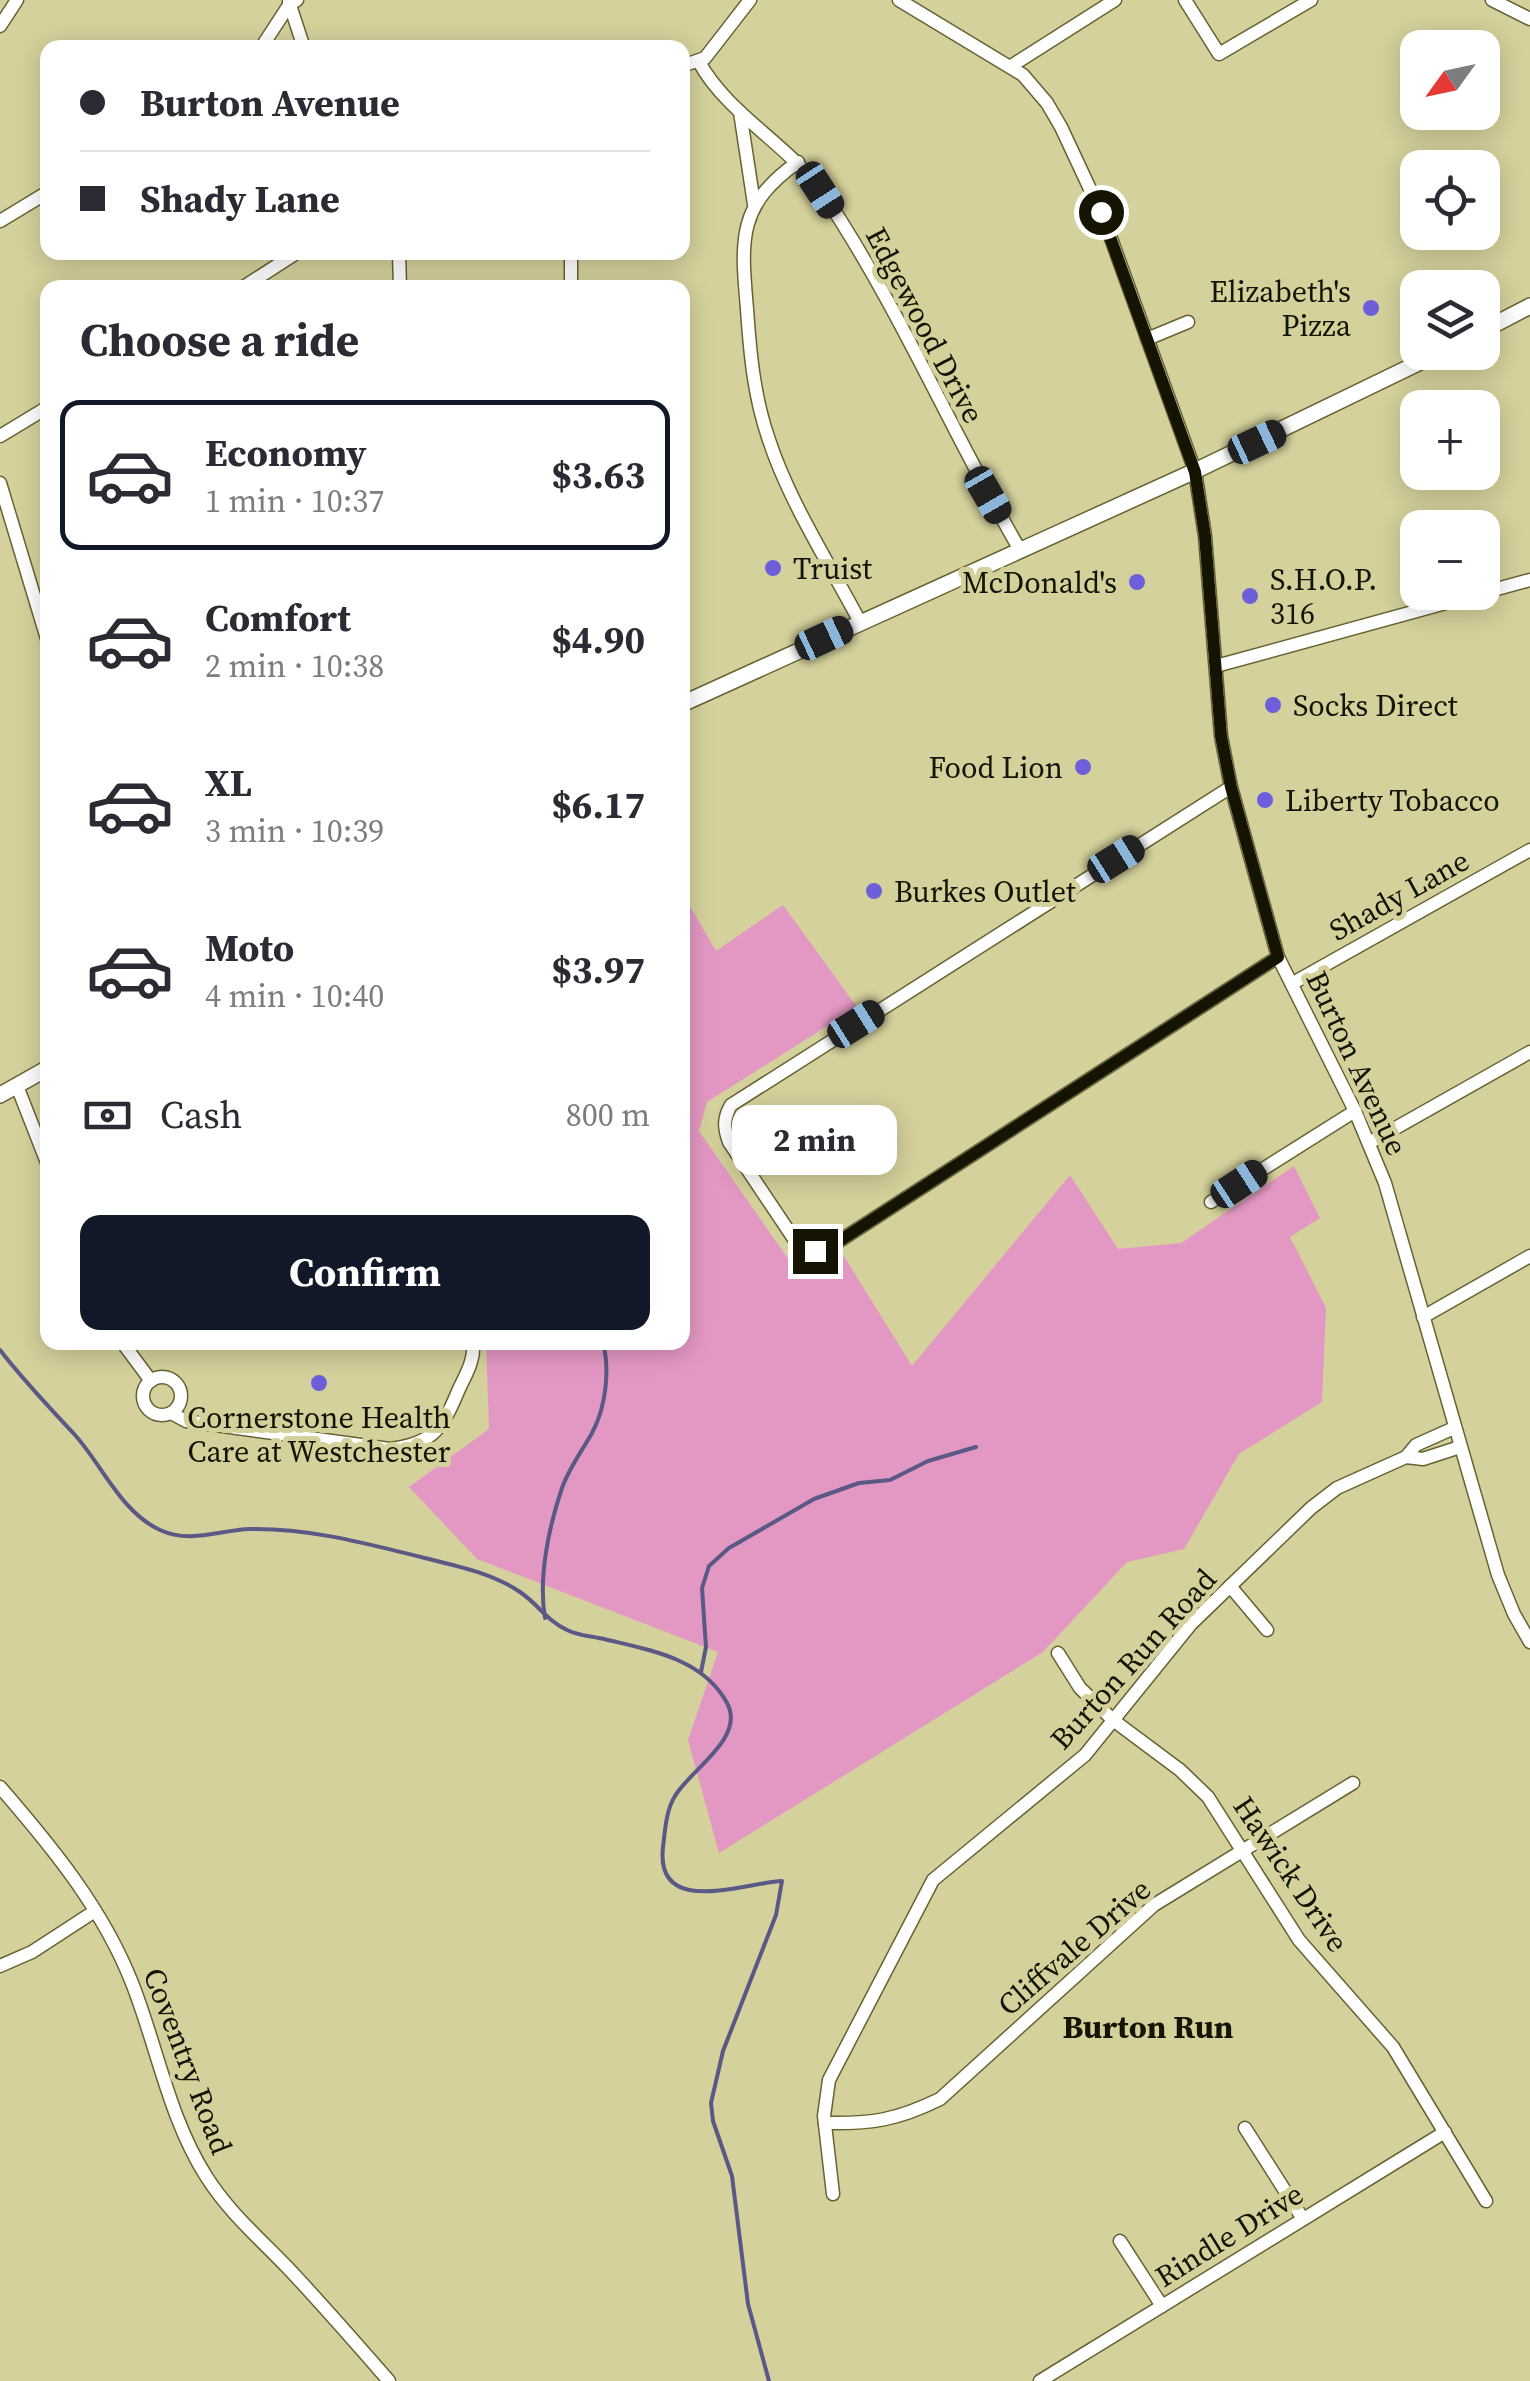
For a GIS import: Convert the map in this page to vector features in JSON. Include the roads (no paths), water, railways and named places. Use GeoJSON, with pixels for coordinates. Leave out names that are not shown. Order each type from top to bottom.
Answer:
{"type":"FeatureCollection","features":[{"type":"Feature","properties":{"kind":"main road"},"geometry":{"type":"LineString","coordinates":[[1500,322],[1530,306]]}},
{"type":"Feature","properties":{"kind":"main road"},"geometry":{"type":"LineString","coordinates":[[690,696],[1195,472],[1404,370]]}},
{"type":"Feature","properties":{"kind":"main road"},"geometry":{"type":"LineString","coordinates":[[0,1095],[40,1073]]}},
{"type":"Feature","properties":{"kind":"street"},"geometry":{"type":"LineString","coordinates":[[0,26],[17,0]]}},
{"type":"Feature","properties":{"kind":"street"},"geometry":{"type":"LineString","coordinates":[[690,64],[705,58],[750,0]]}},
{"type":"Feature","properties":{"kind":"street","name":"Burton Avenue"},"geometry":{"type":"LineString","coordinates":[[899,0],[1011,66],[1046,103],[1061,126],[1104,219],[1195,472],[1205,536],[1221,736],[1231,787],[1278,957],[1355,1111],[1385,1183],[1501,1585],[1530,1642]]}},
{"type":"Feature","properties":{"kind":"street"},"geometry":{"type":"LineString","coordinates":[[1011,66],[1114,0]]}},
{"type":"Feature","properties":{"kind":"street"},"geometry":{"type":"LineString","coordinates":[[1185,0],[1219,54],[1312,0]]}},
{"type":"Feature","properties":{"kind":"street"},"geometry":{"type":"LineString","coordinates":[[1492,0],[1530,19]]}},
{"type":"Feature","properties":{"kind":"street"},"geometry":{"type":"LineString","coordinates":[[266,40],[292,2]]}},
{"type":"Feature","properties":{"kind":"street"},"geometry":{"type":"LineString","coordinates":[[292,2],[302,40]]}},
{"type":"Feature","properties":{"kind":"street","name":"Edgewood Drive"},"geometry":{"type":"LineString","coordinates":[[699,62],[706,76],[740,112],[798,162],[820,190],[861,254],[1020,550]]}},
{"type":"Feature","properties":{"kind":"street"},"geometry":{"type":"LineString","coordinates":[[740,112],[754,204],[744,253],[758,403],[768,440],[791,492],[860,622]]}},
{"type":"Feature","properties":{"kind":"street"},"geometry":{"type":"LineString","coordinates":[[754,204],[775,178],[798,162]]}},
{"type":"Feature","properties":{"kind":"street"},"geometry":{"type":"LineString","coordinates":[[0,221],[40,197]]}},
{"type":"Feature","properties":{"kind":"street"},"geometry":{"type":"LineString","coordinates":[[254,280],[286,260]]}},
{"type":"Feature","properties":{"kind":"street"},"geometry":{"type":"LineString","coordinates":[[1148,339],[1188,322]]}},
{"type":"Feature","properties":{"kind":"street"},"geometry":{"type":"LineString","coordinates":[[0,436],[40,412]]}},
{"type":"Feature","properties":{"kind":"street"},"geometry":{"type":"LineString","coordinates":[[0,483],[40,616]]}},
{"type":"Feature","properties":{"kind":"street"},"geometry":{"type":"LineString","coordinates":[[1216,666],[1530,580]]}},
{"type":"Feature","properties":{"kind":"street"},"geometry":{"type":"LineString","coordinates":[[1231,787],[730,1105],[724,1118],[729,1142],[798,1244],[815,1251],[827,1249],[1278,957]]}},
{"type":"Feature","properties":{"kind":"street","name":"Shady Lane"},"geometry":{"type":"LineString","coordinates":[[1292,983],[1530,850]]}},
{"type":"Feature","properties":{"kind":"street"},"geometry":{"type":"LineString","coordinates":[[1369,1143],[1530,1052]]}},
{"type":"Feature","properties":{"kind":"street"},"geometry":{"type":"LineString","coordinates":[[17,1086],[40,1145]]}},
{"type":"Feature","properties":{"kind":"street"},"geometry":{"type":"LineString","coordinates":[[1211,1202],[1355,1111]]}},
{"type":"Feature","properties":{"kind":"street"},"geometry":{"type":"LineString","coordinates":[[1423,1317],[1530,1256]]}},
{"type":"Feature","properties":{"kind":"street"},"geometry":{"type":"LineString","coordinates":[[128,1350],[151,1380]]}},
{"type":"Feature","properties":{"kind":"street"},"geometry":{"type":"LineString","coordinates":[[151,1380],[144,1397],[148,1408],[159,1415],[172,1413],[186,1421],[390,1449],[427,1440],[443,1425],[469,1368],[472,1350]]}},
{"type":"Feature","properties":{"kind":"street"},"geometry":{"type":"LineString","coordinates":[[151,1380],[169,1378],[178,1386],[181,1398],[172,1413]]}},
{"type":"Feature","properties":{"kind":"street","name":"Burton Run Road"},"geometry":{"type":"LineString","coordinates":[[833,2194],[825,2123],[829,2080],[933,1880],[1085,1755],[1192,1624],[1311,1508],[1337,1488],[1406,1457],[1416,1445],[1454,1428]]}},
{"type":"Feature","properties":{"kind":"street","name":"Burton Run Road"},"geometry":{"type":"LineString","coordinates":[[1406,1457],[1423,1459],[1460,1446]]}},
{"type":"Feature","properties":{"kind":"street"},"geometry":{"type":"LineString","coordinates":[[1230,1586],[1267,1630]]}},
{"type":"Feature","properties":{"kind":"street","name":"Hawick Drive"},"geometry":{"type":"LineString","coordinates":[[1058,1653],[1080,1688],[1113,1720],[1208,1796],[1299,1940],[1393,2047],[1486,2201]]}},
{"type":"Feature","properties":{"kind":"street","name":"Cliffvale Drive"},"geometry":{"type":"LineString","coordinates":[[825,2123],[872,2124],[906,2116],[940,2099],[1154,1905],[1353,1783]]}},
{"type":"Feature","properties":{"kind":"street","name":"Coventry Road"},"geometry":{"type":"LineString","coordinates":[[0,1788],[37,1830],[95,1911],[131,1981],[176,2115],[205,2175],[231,2210],[354,2338],[389,2381]]}},
{"type":"Feature","properties":{"kind":"street"},"geometry":{"type":"LineString","coordinates":[[0,1966],[32,1952],[95,1911]]}},
{"type":"Feature","properties":{"kind":"street"},"geometry":{"type":"LineString","coordinates":[[1246,2128],[1303,2219]]}},
{"type":"Feature","properties":{"kind":"street","name":"Rindle Drive"},"geometry":{"type":"LineString","coordinates":[[1040,2381],[1445,2132]]}},
{"type":"Feature","properties":{"kind":"street"},"geometry":{"type":"LineString","coordinates":[[1120,2241],[1162,2306]]}},
{"type":"Feature","properties":{"kind":"waterway"},"geometry":{"type":"LineString","coordinates":[[0,1350],[85,1447],[123,1500],[160,1530],[182,1536],[250,1529],[294,1531],[460,1567],[509,1585],[567,1630],[673,1658],[717,1688],[731,1716],[729,1729],[672,1802],[664,1834],[664,1869],[673,1883],[705,1891],[782,1881],[776,1915],[723,2051],[711,2103],[713,2121],[732,2176],[748,2304],[769,2381]]}},
{"type":"Feature","properties":{"kind":"waterway"},"geometry":{"type":"LineString","coordinates":[[545,1618],[543,1586],[549,1535],[565,1481],[601,1412],[606,1377],[604,1350]]}},
{"type":"Feature","properties":{"kind":"waterway"},"geometry":{"type":"LineString","coordinates":[[701,1672],[706,1647],[702,1588],[709,1566],[729,1548],[814,1499],[859,1483],[890,1480],[928,1461],[976,1447]]}},
{"type":"Feature","properties":{"kind":"place","name":"Elizabeth's Pizza"},"geometry":{"type":"Point","coordinates":[1371,308]}},
{"type":"Feature","properties":{"kind":"place","name":"Truist"},"geometry":{"type":"Point","coordinates":[773,568]}},
{"type":"Feature","properties":{"kind":"place","name":"McDonald's"},"geometry":{"type":"Point","coordinates":[1137,582]}},
{"type":"Feature","properties":{"kind":"place","name":"S.H.O.P. 316"},"geometry":{"type":"Point","coordinates":[1250,596]}},
{"type":"Feature","properties":{"kind":"place","name":"Socks Direct"},"geometry":{"type":"Point","coordinates":[1273,705]}},
{"type":"Feature","properties":{"kind":"place","name":"Food Lion"},"geometry":{"type":"Point","coordinates":[1083,767]}},
{"type":"Feature","properties":{"kind":"place","name":"Liberty Tobacco"},"geometry":{"type":"Point","coordinates":[1265,800]}},
{"type":"Feature","properties":{"kind":"place","name":"Burkes Outlet"},"geometry":{"type":"Point","coordinates":[874,891]}},
{"type":"Feature","properties":{"kind":"place","name":"Cornerstone Health Care at Westchester"},"geometry":{"type":"Point","coordinates":[319,1383]}},
{"type":"Feature","properties":{"kind":"district","name":"Burton Run"},"geometry":{"type":"Point","coordinates":[1148,2027]}}]}
